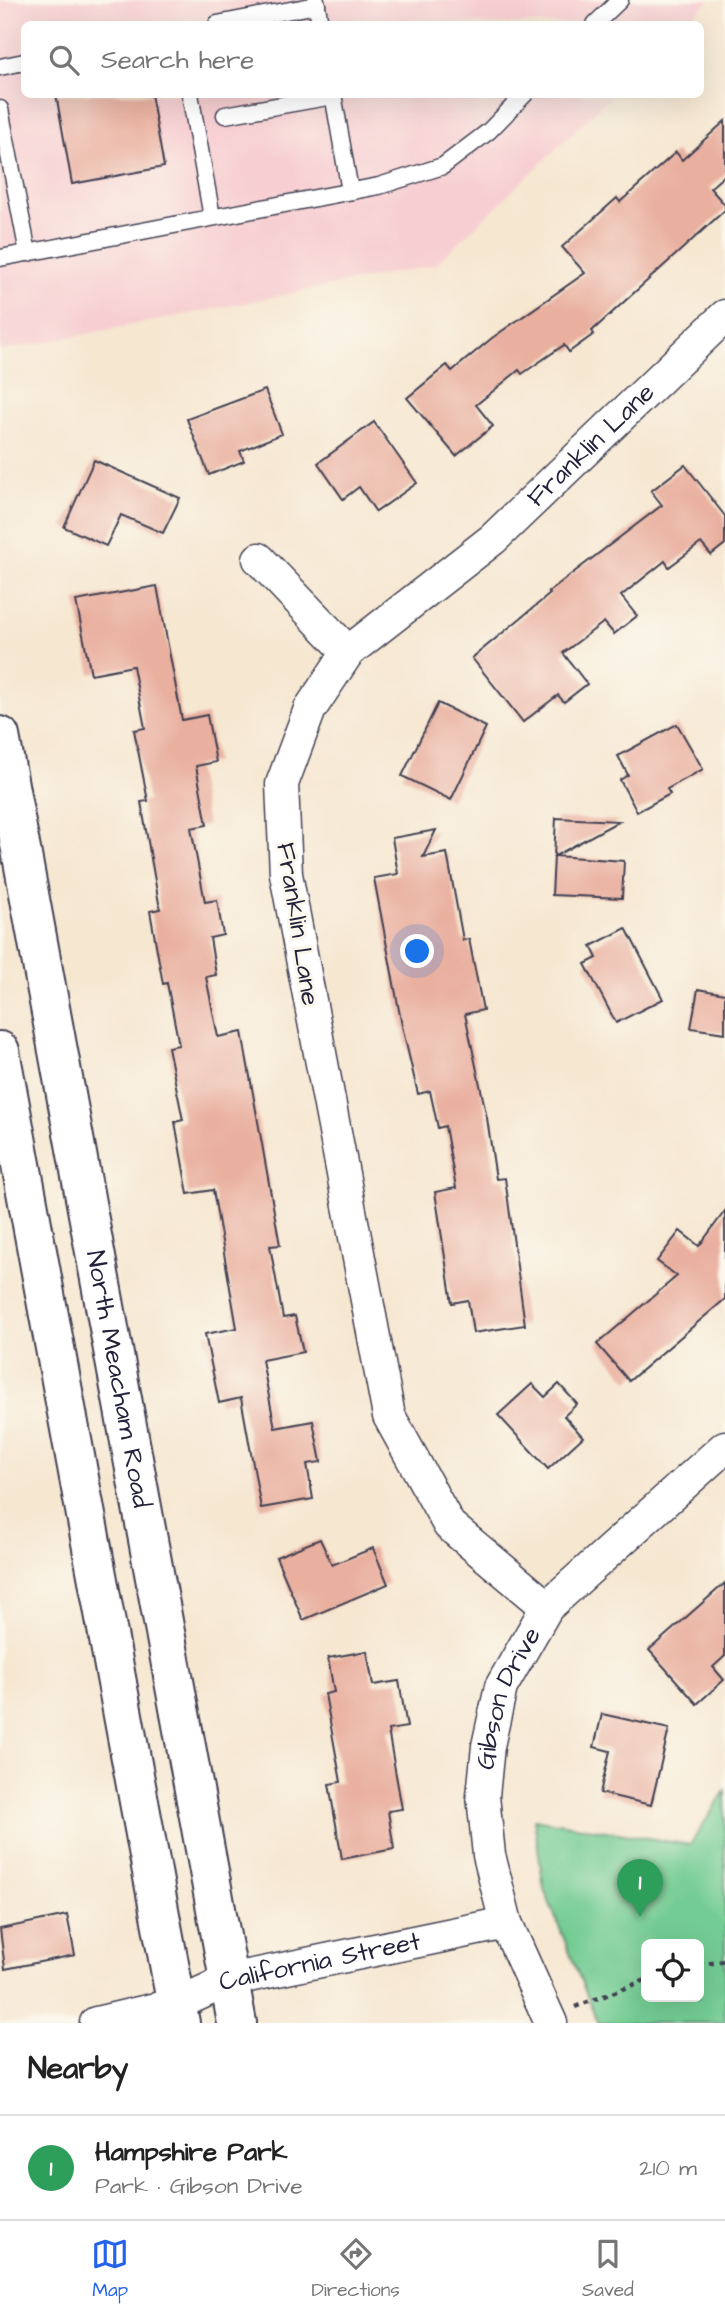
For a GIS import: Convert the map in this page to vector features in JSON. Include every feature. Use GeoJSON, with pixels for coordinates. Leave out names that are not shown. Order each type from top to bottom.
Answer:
{"type":"FeatureCollection","features":[{"type":"Feature","properties":{"kind":"main road","name":"North Meacham Road"},"geometry":{"type":"LineString","coordinates":[[0,736],[237,2023]]}},
{"type":"Feature","properties":{"kind":"main road","name":"North Meacham Road"},"geometry":{"type":"LineString","coordinates":[[0,1051],[179,2013]]}},
{"type":"Feature","properties":{"kind":"street","name":"Franklin Lane"},"geometry":{"type":"LineString","coordinates":[[547,1607],[449,1525],[388,1416],[286,874],[282,783],[310,709],[348,652],[493,539],[725,316]]}},
{"type":"Feature","properties":{"kind":"street"},"geometry":{"type":"LineString","coordinates":[[259,559],[348,652]]}},
{"type":"Feature","properties":{"kind":"street","name":"Gibson Drive"},"geometry":{"type":"LineString","coordinates":[[550,2020],[506,1923],[489,1855],[483,1796],[488,1746],[501,1687],[547,1607],[725,1447]]}},
{"type":"Feature","properties":{"kind":"street","name":"California Street"},"geometry":{"type":"LineString","coordinates":[[96,2023],[179,2013],[229,1980],[506,1923]]}},
{"type":"Feature","properties":{"kind":"lane"},"geometry":{"type":"LineString","coordinates":[[598,21],[620,0]]}},
{"type":"Feature","properties":{"kind":"lane"},"geometry":{"type":"LineString","coordinates":[[231,21],[316,3],[319,21]]}},
{"type":"Feature","properties":{"kind":"lane"},"geometry":{"type":"LineString","coordinates":[[0,67],[21,63]]}},
{"type":"Feature","properties":{"kind":"lane"},"geometry":{"type":"LineString","coordinates":[[191,98],[212,217]]}},
{"type":"Feature","properties":{"kind":"lane"},"geometry":{"type":"LineString","coordinates":[[225,116],[318,98]]}},
{"type":"Feature","properties":{"kind":"lane"},"geometry":{"type":"LineString","coordinates":[[334,98],[350,191]]}},
{"type":"Feature","properties":{"kind":"lane"},"geometry":{"type":"LineString","coordinates":[[0,258],[379,186],[443,166],[489,131],[521,98]]}},
{"type":"Feature","properties":{"kind":"lane"},"geometry":{"type":"LineString","coordinates":[[0,109],[28,253]]}},
{"type":"Feature","properties":{"kind":"path"},"geometry":{"type":"LineString","coordinates":[[704,1964],[725,1961]]}},
{"type":"Feature","properties":{"kind":"path"},"geometry":{"type":"LineString","coordinates":[[550,2020],[641,1982]]}},
{"type":"Feature","properties":{"kind":"shaded area"},"geometry":{"type":"Polygon","coordinates":[[[0,0],[710,0],[687,21],[21,21],[21,98],[609,98],[435,265],[0,351],[0,0]]]}},
{"type":"Feature","properties":{"kind":"green space"},"geometry":{"type":"Polygon","coordinates":[[[725,1791],[725,2023],[598,2023],[544,1889],[534,1819],[690,1845],[725,1791]]]}},
{"type":"Feature","properties":{"kind":"building"},"geometry":{"type":"Polygon","coordinates":[[[57,98],[152,98],[164,167],[72,184],[57,98]]]}},
{"type":"Feature","properties":{"kind":"building"},"geometry":{"type":"Polygon","coordinates":[[[725,121],[725,175],[710,188],[725,205],[725,210],[592,331],[594,334],[569,352],[564,345],[522,374],[519,370],[476,405],[493,426],[456,456],[407,398],[447,365],[452,371],[492,338],[585,273],[562,247],[617,198],[620,202],[676,152],[682,160],[725,121]]]}},
{"type":"Feature","properties":{"kind":"building"},"geometry":{"type":"Polygon","coordinates":[[[265,390],[282,434],[240,451],[244,461],[209,475],[187,419],[265,390]]]}},
{"type":"Feature","properties":{"kind":"building"},"geometry":{"type":"Polygon","coordinates":[[[374,422],[417,483],[376,512],[359,487],[343,499],[318,463],[374,422]]]}},
{"type":"Feature","properties":{"kind":"building"},"geometry":{"type":"Polygon","coordinates":[[[94,460],[180,498],[163,533],[121,515],[106,546],[64,527],[94,460]]]}},
{"type":"Feature","properties":{"kind":"building"},"geometry":{"type":"Polygon","coordinates":[[[685,465],[725,516],[725,544],[711,555],[701,543],[669,567],[665,561],[621,596],[637,616],[614,634],[604,622],[563,653],[587,684],[564,702],[558,695],[523,722],[472,658],[550,594],[548,592],[662,505],[651,491],[685,465]]]}},
{"type":"Feature","properties":{"kind":"building"},"geometry":{"type":"Polygon","coordinates":[[[157,586],[182,720],[207,715],[216,762],[196,766],[207,825],[191,828],[205,902],[217,900],[223,935],[210,938],[216,975],[206,977],[218,1037],[242,1032],[280,1245],[270,1246],[283,1318],[295,1316],[303,1352],[262,1360],[275,1428],[313,1421],[321,1462],[307,1464],[313,1499],[261,1508],[241,1398],[219,1403],[205,1334],[237,1328],[213,1190],[188,1194],[175,1122],[183,1120],[168,1047],[179,1045],[167,983],[163,984],[150,911],[160,909],[141,802],[148,801],[134,730],[145,728],[133,666],[91,674],[76,601],[157,586]]]}},
{"type":"Feature","properties":{"kind":"building"},"geometry":{"type":"Polygon","coordinates":[[[438,703],[486,727],[451,800],[402,776],[438,703]]]}},
{"type":"Feature","properties":{"kind":"building"},"geometry":{"type":"Polygon","coordinates":[[[677,724],[703,769],[667,789],[670,794],[637,812],[620,780],[628,775],[618,756],[677,724]]]}},
{"type":"Feature","properties":{"kind":"building"},"geometry":{"type":"Polygon","coordinates":[[[556,818],[619,821],[555,856],[624,861],[622,898],[552,895],[556,818]]]}},
{"type":"Feature","properties":{"kind":"building"},"geometry":{"type":"Polygon","coordinates":[[[436,830],[423,857],[447,853],[463,940],[469,939],[483,1010],[465,1014],[487,1118],[496,1179],[505,1178],[525,1325],[473,1333],[468,1300],[452,1303],[435,1192],[456,1188],[445,1126],[438,1128],[430,1091],[418,1094],[402,1026],[374,878],[398,874],[392,838],[436,830]]]}},
{"type":"Feature","properties":{"kind":"building"},"geometry":{"type":"Polygon","coordinates":[[[626,928],[663,999],[616,1023],[585,964],[597,958],[591,946],[626,928]]]}},
{"type":"Feature","properties":{"kind":"building"},"geometry":{"type":"Polygon","coordinates":[[[698,989],[725,994],[725,1033],[691,1028],[698,989]]]}},
{"type":"Feature","properties":{"kind":"building"},"geometry":{"type":"Polygon","coordinates":[[[725,1211],[725,1299],[629,1381],[597,1344],[677,1276],[657,1261],[680,1231],[699,1246],[725,1211]]]}},
{"type":"Feature","properties":{"kind":"building"},"geometry":{"type":"Polygon","coordinates":[[[532,1384],[545,1397],[559,1384],[577,1404],[564,1416],[583,1437],[548,1469],[498,1415],[532,1384]]]}},
{"type":"Feature","properties":{"kind":"building"},"geometry":{"type":"Polygon","coordinates":[[[320,1539],[332,1565],[373,1548],[388,1584],[303,1620],[276,1557],[320,1539]]]}},
{"type":"Feature","properties":{"kind":"building"},"geometry":{"type":"Polygon","coordinates":[[[725,1583],[725,1656],[713,1667],[724,1680],[697,1704],[649,1650],[725,1583]]]}},
{"type":"Feature","properties":{"kind":"building"},"geometry":{"type":"Polygon","coordinates":[[[367,1651],[373,1685],[399,1681],[407,1727],[388,1730],[402,1809],[388,1811],[394,1849],[342,1859],[329,1784],[341,1782],[325,1694],[334,1692],[328,1658],[367,1651]]]}},
{"type":"Feature","properties":{"kind":"building"},"geometry":{"type":"Polygon","coordinates":[[[602,1714],[669,1729],[651,1805],[600,1793],[610,1751],[594,1747],[602,1714]]]}},
{"type":"Feature","properties":{"kind":"building"},"geometry":{"type":"Polygon","coordinates":[[[67,1915],[75,1955],[5,1969],[0,1929],[67,1915]]]}},
{"type":"Feature","properties":{"kind":"place","name":"Hampshire Park"},"geometry":{"type":"Point","coordinates":[640,1917]}}]}
